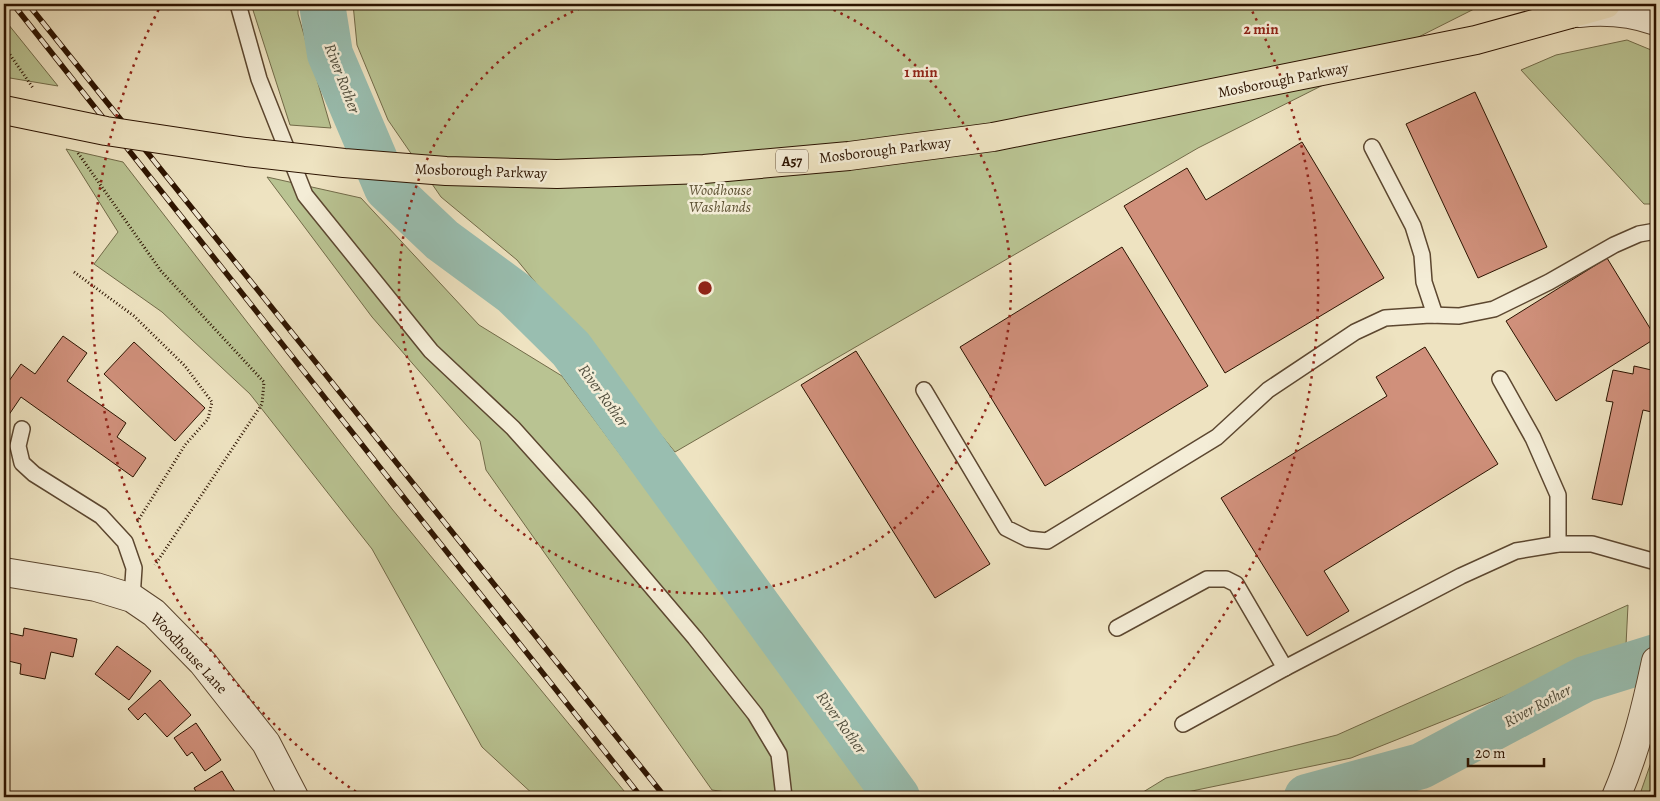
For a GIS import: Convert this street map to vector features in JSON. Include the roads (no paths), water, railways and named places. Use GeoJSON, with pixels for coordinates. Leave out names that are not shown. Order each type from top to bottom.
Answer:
{"type":"FeatureCollection","features":[{"type":"Feature","properties":{"kind":"highway","name":"Mosborough Parkway"},"geometry":{"type":"LineString","coordinates":[[4,110],[106,131],[246,152],[344,163],[446,171],[556,174],[704,169],[849,156],[993,137],[1175,102],[1476,40],[1606,4]]}},
{"type":"Feature","properties":{"kind":"street"},"geometry":{"type":"LineString","coordinates":[[1570,14],[1614,11],[1642,16],[1656,21]]}},
{"type":"Feature","properties":{"kind":"street","name":"Woodhouse Lane"},"geometry":{"type":"LineString","coordinates":[[4,572],[96,588],[132,598],[154,613],[203,663],[266,743],[294,797]]}},
{"type":"Feature","properties":{"kind":"street"},"geometry":{"type":"LineString","coordinates":[[1616,797],[1628,771],[1648,700],[1656,661]]}},
{"type":"Feature","properties":{"kind":"lane"},"geometry":{"type":"LineString","coordinates":[[238,4],[259,79],[305,195],[430,351],[520,435],[596,520],[756,714],[780,754],[784,797]]}},
{"type":"Feature","properties":{"kind":"lane"},"geometry":{"type":"LineString","coordinates":[[1372,147],[1413,226],[1422,255],[1424,282],[1435,315]]}},
{"type":"Feature","properties":{"kind":"lane"},"geometry":{"type":"LineString","coordinates":[[924,390],[1006,528],[1028,539],[1047,540],[1217,437],[1268,390],[1355,332],[1385,318],[1435,315],[1460,316],[1494,309],[1549,282],[1614,245],[1638,234],[1656,231]]}},
{"type":"Feature","properties":{"kind":"lane"},"geometry":{"type":"LineString","coordinates":[[1500,379],[1533,438],[1558,495],[1558,544]]}},
{"type":"Feature","properties":{"kind":"lane"},"geometry":{"type":"LineString","coordinates":[[22,429],[18,446],[22,462],[34,474],[101,516],[125,542],[134,568],[132,598]]}},
{"type":"Feature","properties":{"kind":"lane"},"geometry":{"type":"LineString","coordinates":[[1183,724],[1285,667],[1461,576],[1516,551],[1558,544],[1592,544],[1656,562]]}},
{"type":"Feature","properties":{"kind":"lane"},"geometry":{"type":"LineString","coordinates":[[1117,628],[1207,578],[1226,579],[1236,584],[1285,667]]}},
{"type":"Feature","properties":{"kind":"waterway","name":"River Rother"},"geometry":{"type":"LineString","coordinates":[[322,4],[330,54],[387,188],[442,240],[514,293],[571,349],[897,797]]}},
{"type":"Feature","properties":{"kind":"waterway","name":"River Rother"},"geometry":{"type":"LineString","coordinates":[[1307,797],[1421,766],[1585,679],[1656,657]]}},
{"type":"Feature","properties":{"kind":"railway"},"geometry":{"type":"LineString","coordinates":[[13,4],[641,797]]}},
{"type":"Feature","properties":{"kind":"railway"},"geometry":{"type":"LineString","coordinates":[[28,4],[665,797]]}},
{"type":"Feature","properties":{"kind":"park label","name":"Woodhouse Washlands"},"geometry":{"type":"Point","coordinates":[720,198]}}]}
